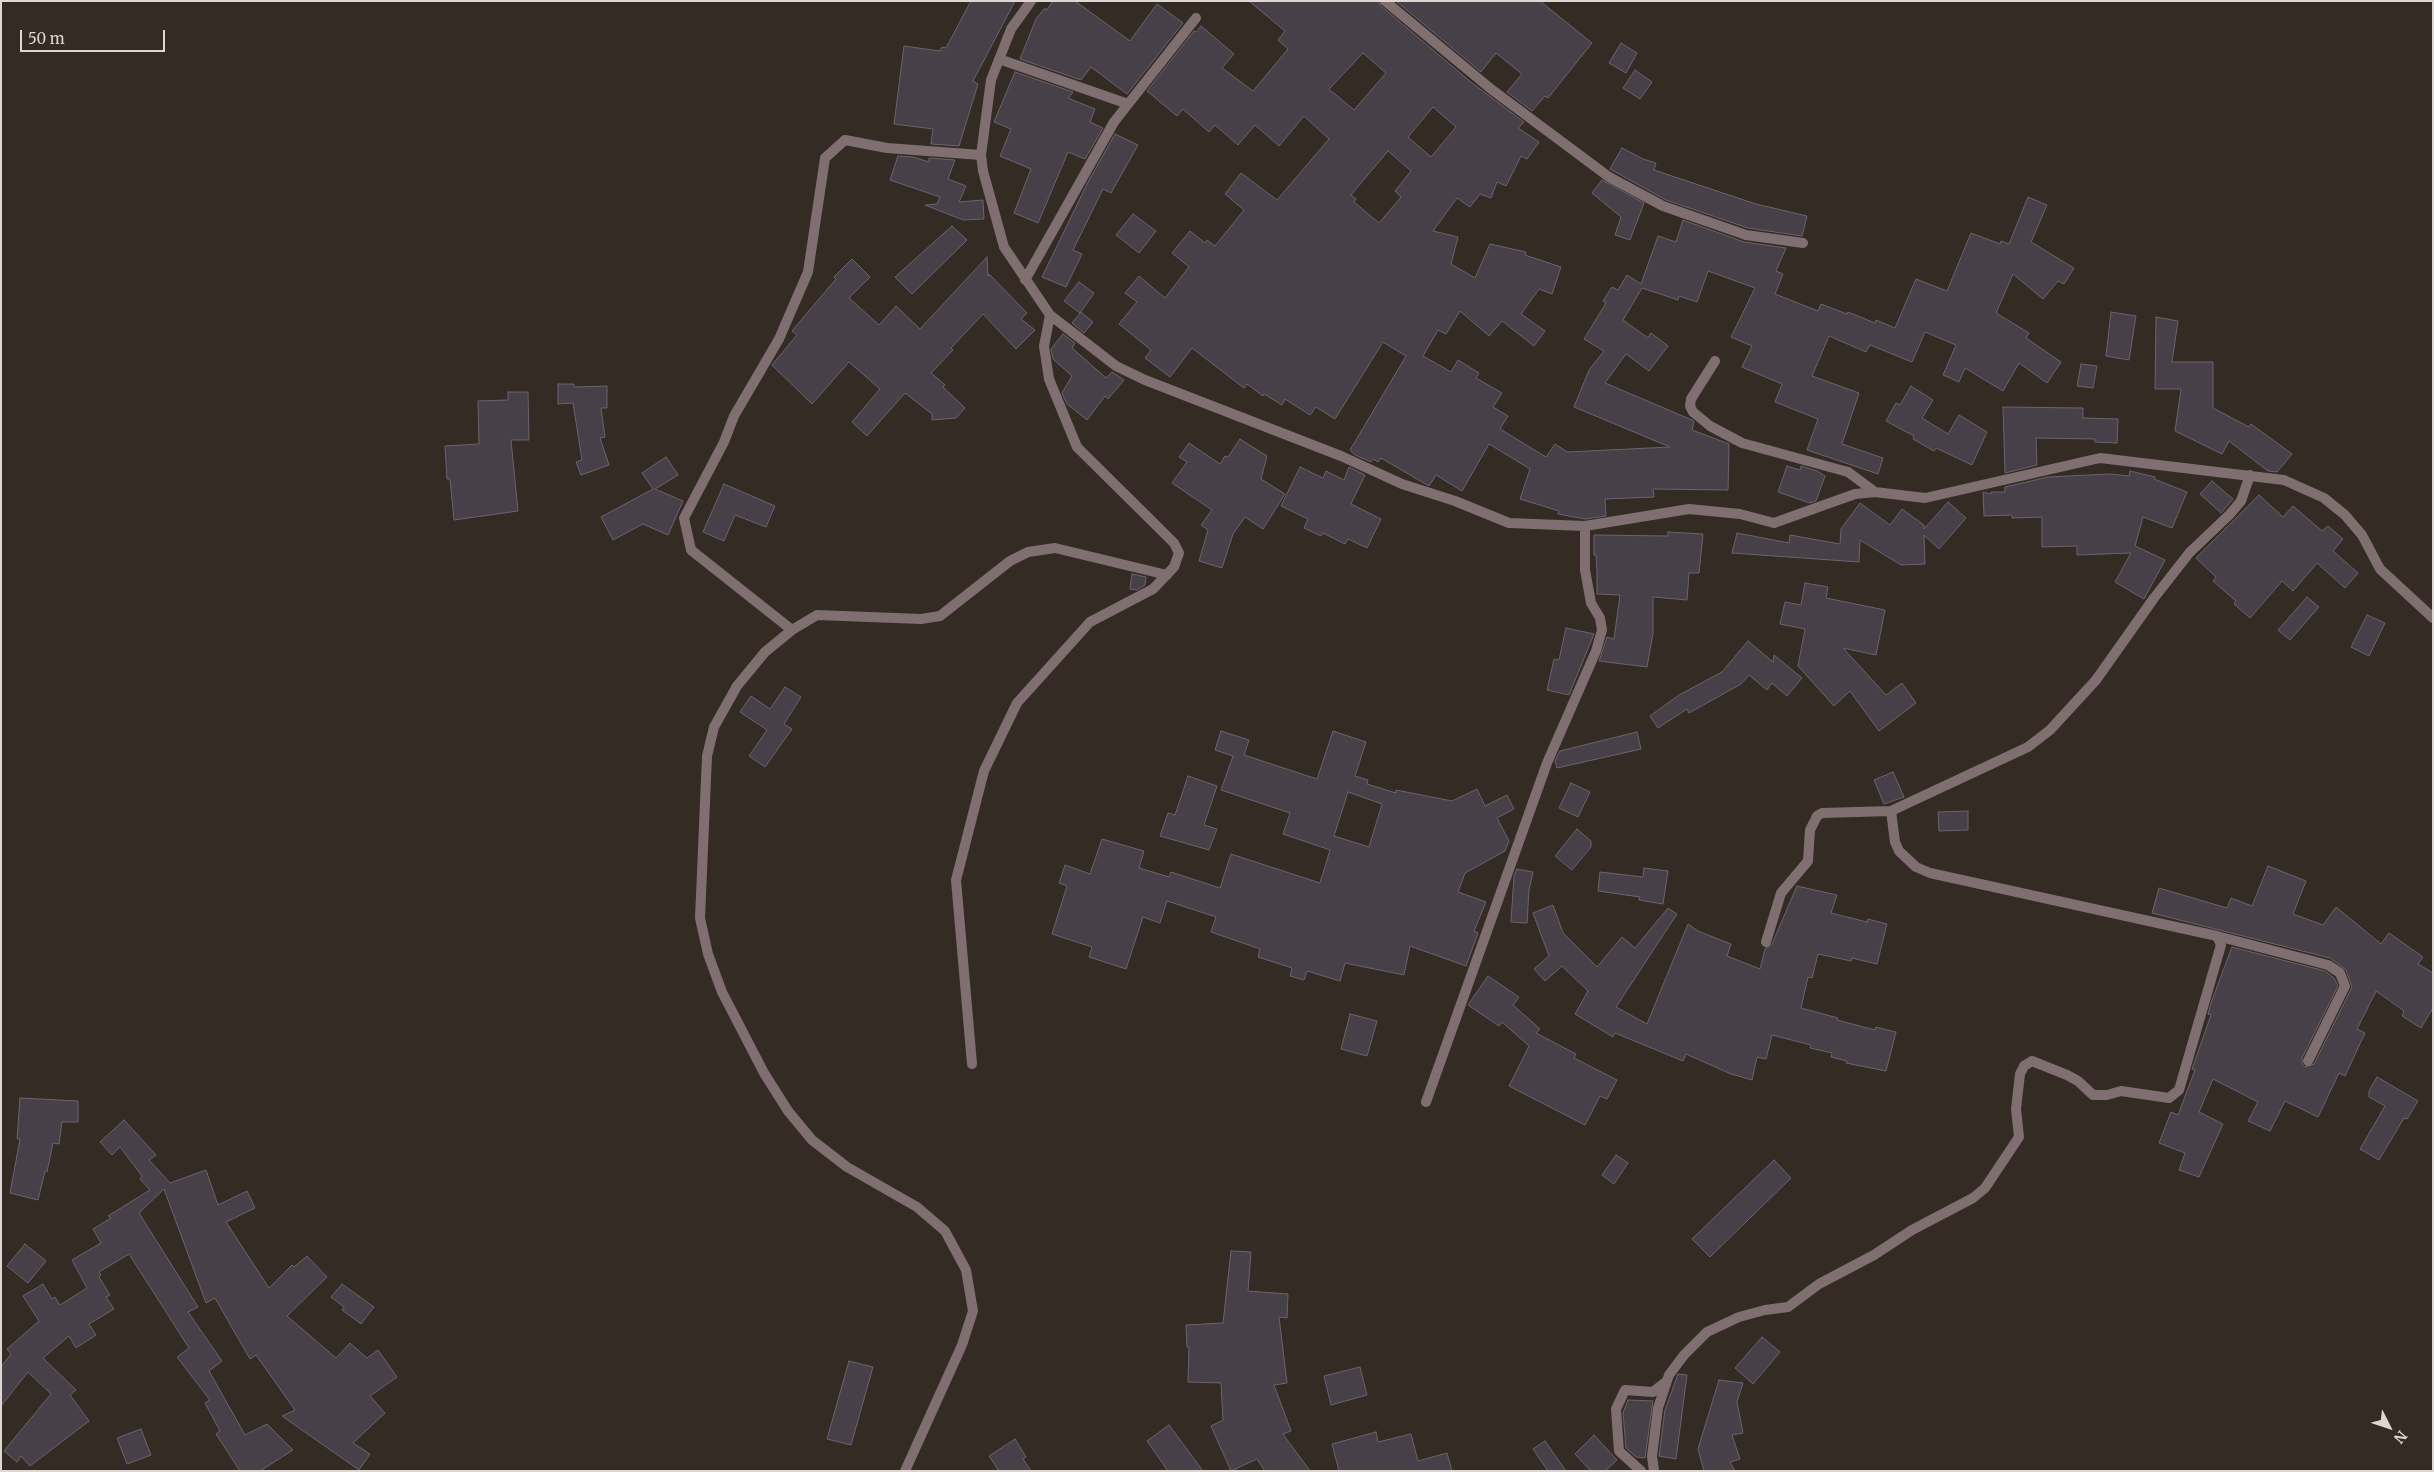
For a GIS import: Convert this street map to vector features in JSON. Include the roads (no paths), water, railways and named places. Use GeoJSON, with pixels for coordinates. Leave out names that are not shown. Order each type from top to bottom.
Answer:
{"type":"FeatureCollection","features":[{"type":"Feature","properties":{"kind":"street"},"geometry":{"type":"LineString","coordinates":[[1031,1],[1011,30],[991,80],[980,155],[983,171],[1004,247],[1025,280],[1050,314],[1116,366],[1341,456],[1402,484],[1455,501],[1509,523],[1585,526],[1689,509],[1740,514],[1774,523],[1855,494],[1875,492],[1924,498],[2100,458],[2284,480],[2324,498],[2345,515],[2362,535],[2380,568],[2433,618]]}},
{"type":"Feature","properties":{"kind":"street"},"geometry":{"type":"LineString","coordinates":[[1385,1],[1491,89],[1610,177],[1663,206],[1746,235],[1803,244]]}},
{"type":"Feature","properties":{"kind":"street"},"geometry":{"type":"LineString","coordinates":[[1025,280],[1074,195],[1093,156],[1128,104],[1196,18]]}},
{"type":"Feature","properties":{"kind":"street"},"geometry":{"type":"LineString","coordinates":[[999,59],[1128,104]]}},
{"type":"Feature","properties":{"kind":"street"},"geometry":{"type":"LineString","coordinates":[[792,630],[691,550],[684,518],[724,442],[734,416],[779,339],[808,272],[825,158],[845,140],[887,148],[980,155]]}},
{"type":"Feature","properties":{"kind":"street"},"geometry":{"type":"LineString","coordinates":[[972,1064],[956,880],[984,771],[1018,703],[1090,622],[1153,589],[1174,567],[1179,554],[1174,543],[1077,447],[1049,379],[1044,346],[1050,314]]}},
{"type":"Feature","properties":{"kind":"street"},"geometry":{"type":"LineString","coordinates":[[1716,361],[1691,399],[1690,406],[1693,412],[1710,426],[1742,443],[1848,472],[1875,492]]}},
{"type":"Feature","properties":{"kind":"street"},"geometry":{"type":"LineString","coordinates":[[1766,942],[1781,893],[1808,861],[1810,855],[1810,830],[1816,816],[1822,814],[1891,810],[2028,747],[2050,730],[2096,680],[2154,598],[2190,552],[2241,501],[2250,476]]}},
{"type":"Feature","properties":{"kind":"street"},"geometry":{"type":"LineString","coordinates":[[1426,1102],[1547,763],[1596,651],[1602,630],[1600,618],[1591,603],[1585,570],[1585,526]]}},
{"type":"Feature","properties":{"kind":"street"},"geometry":{"type":"LineString","coordinates":[[905,1471],[962,1345],[973,1311],[966,1270],[945,1231],[918,1207],[847,1167],[812,1140],[788,1111],[764,1073],[722,992],[708,954],[700,918],[708,756],[714,727],[736,686],[766,652],[792,630],[818,615],[922,619],[940,616],[1010,561],[1028,552],[1055,548],[1166,575]]}},
{"type":"Feature","properties":{"kind":"street"},"geometry":{"type":"LineString","coordinates":[[1891,810],[1894,842],[1899,851],[1916,867],[1930,873],[2217,936],[2328,965],[2340,973],[2345,986],[2308,1061]]}},
{"type":"Feature","properties":{"kind":"street"},"geometry":{"type":"LineString","coordinates":[[1654,1471],[1652,1456],[1658,1408],[1668,1381],[1684,1355],[1707,1332],[1739,1317],[1765,1310],[1788,1307],[1819,1284],[1874,1256],[1912,1230],[1973,1198],[1985,1188],[2020,1137],[2016,1109],[2020,1074],[2024,1066],[2032,1061],[2078,1081],[2093,1095],[2121,1091],[2169,1098],[2176,1094],[2180,1090],[2221,945],[2217,936]]}},
{"type":"Feature","properties":{"kind":"street"},"geometry":{"type":"LineString","coordinates":[[1641,1471],[1619,1451],[1616,1409],[1625,1390],[1653,1392],[1668,1381]]}}]}
